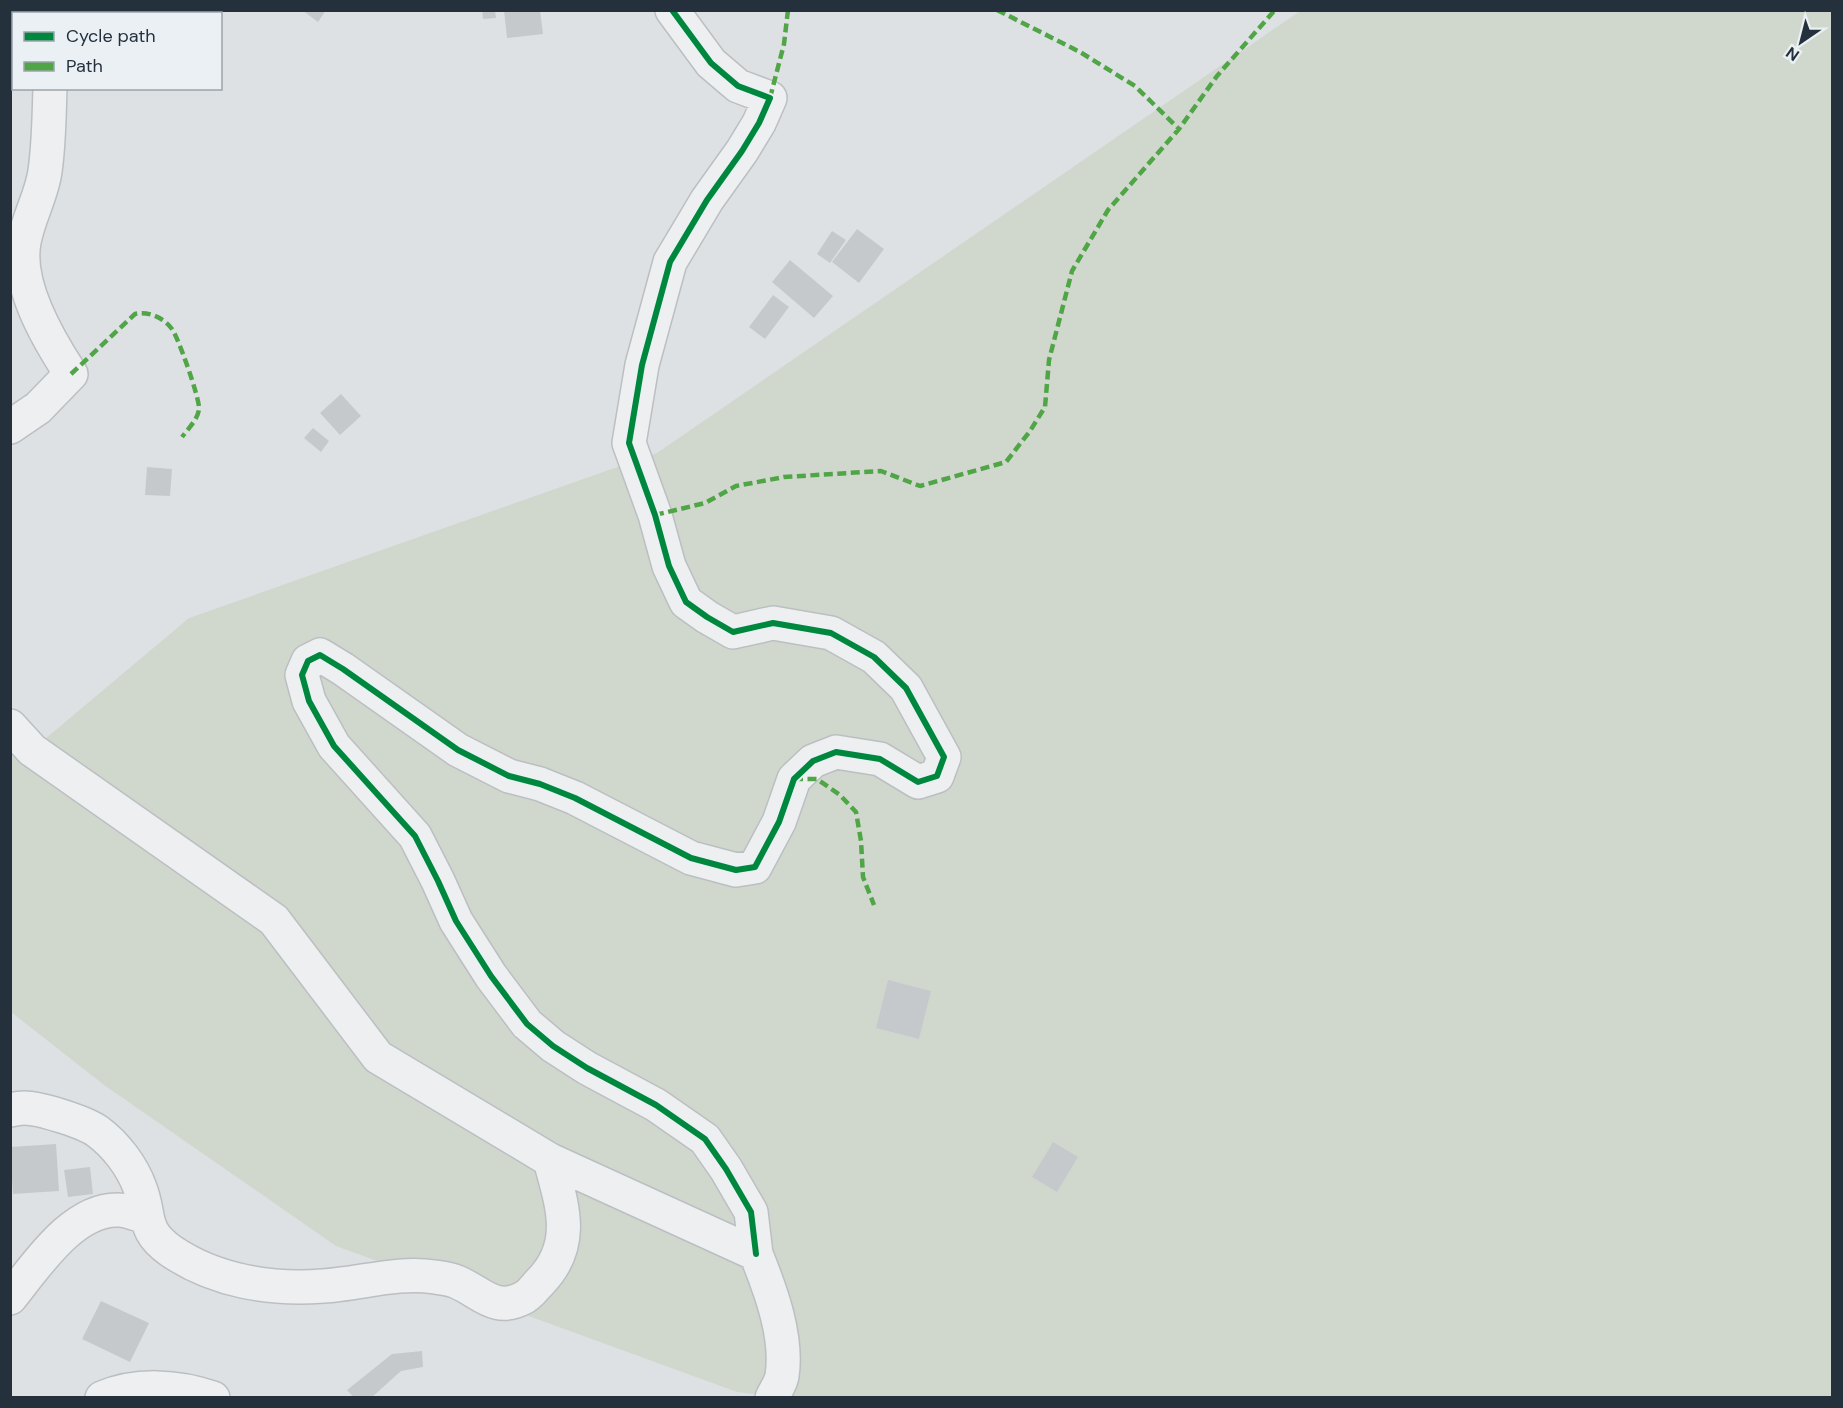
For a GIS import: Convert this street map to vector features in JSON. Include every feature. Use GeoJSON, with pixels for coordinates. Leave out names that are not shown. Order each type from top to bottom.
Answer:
{"type":"FeatureCollection","features":[{"type":"Feature","properties":{"kind":"street"},"geometry":{"type":"LineString","coordinates":[[672,10],[711,63],[738,86],[770,98],[759,123],[742,151],[707,200],[670,262],[642,365],[629,443],[655,515],[669,566],[686,602],[707,618],[733,632],[773,623],[831,633],[874,657],[906,688],[929,728],[944,757],[937,776],[918,782],[880,759],[836,752],[813,761],[794,779],[779,822],[755,867],[736,870],[691,858],[575,798],[540,784],[509,776],[458,750],[320,655],[308,661],[302,675],[309,701],[334,746],[415,837],[456,921],[491,976],[527,1024],[553,1046],[587,1068],[656,1106],[705,1139],[726,1169],[751,1212],[756,1254],[773,1296],[782,1348],[782,1378],[772,1398]]}},
{"type":"Feature","properties":{"kind":"street"},"geometry":{"type":"LineString","coordinates":[[10,427],[38,408],[71,374],[51,344],[36,310],[22,268],[24,242],[45,173],[50,90]]}},
{"type":"Feature","properties":{"kind":"street"},"geometry":{"type":"LineString","coordinates":[[10,726],[32,750],[274,920],[378,1057],[550,1160],[756,1254]]}},
{"type":"Feature","properties":{"kind":"street"},"geometry":{"type":"LineString","coordinates":[[10,1110],[25,1108],[58,1115],[96,1131],[126,1160],[141,1190],[146,1217],[154,1235],[170,1250],[209,1272],[256,1284],[322,1286],[397,1276],[433,1277],[457,1282],[484,1298],[506,1304],[525,1297],[545,1276],[560,1254],[564,1213],[550,1160]]}},
{"type":"Feature","properties":{"kind":"street"},"geometry":{"type":"LineString","coordinates":[[10,1298],[51,1246],[93,1214],[120,1209],[146,1217]]}},
{"type":"Feature","properties":{"kind":"street"},"geometry":{"type":"LineString","coordinates":[[102,1398],[119,1391],[158,1388],[196,1392],[213,1398]]}},
{"type":"Feature","properties":{"kind":"shaded area"},"geometry":{"type":"Polygon","coordinates":[[[1300,11],[1832,11],[1832,1397],[775,1397],[737,1392],[336,1246],[104,1085],[11,1012],[10,720],[33,749],[189,618],[657,453],[1300,11]]]}},
{"type":"Feature","properties":{"kind":"building"},"geometry":{"type":"Polygon","coordinates":[[[302,10],[326,10],[318,22],[302,10]]]}},
{"type":"Feature","properties":{"kind":"building"},"geometry":{"type":"Polygon","coordinates":[[[482,10],[495,10],[496,18],[483,19],[482,10]]]}},
{"type":"Feature","properties":{"kind":"building"},"geometry":{"type":"Polygon","coordinates":[[[504,10],[540,10],[543,34],[507,38],[504,10]]]}},
{"type":"Feature","properties":{"kind":"building"},"geometry":{"type":"Polygon","coordinates":[[[857,229],[884,249],[859,283],[832,262],[857,229]]]}},
{"type":"Feature","properties":{"kind":"building"},"geometry":{"type":"Polygon","coordinates":[[[832,231],[846,240],[830,263],[817,254],[832,231]]]}},
{"type":"Feature","properties":{"kind":"building"},"geometry":{"type":"Polygon","coordinates":[[[790,260],[833,296],[814,318],[772,282],[790,260]]]}},
{"type":"Feature","properties":{"kind":"building"},"geometry":{"type":"Polygon","coordinates":[[[773,295],[789,307],[765,339],[749,327],[773,295]]]}},
{"type":"Feature","properties":{"kind":"building"},"geometry":{"type":"Polygon","coordinates":[[[341,394],[361,416],[340,435],[320,413],[341,394]]]}},
{"type":"Feature","properties":{"kind":"building"},"geometry":{"type":"Polygon","coordinates":[[[313,428],[329,441],[321,452],[304,438],[313,428]]]}},
{"type":"Feature","properties":{"kind":"building"},"geometry":{"type":"Polygon","coordinates":[[[147,467],[172,469],[170,496],[145,495],[147,467]]]}},
{"type":"Feature","properties":{"kind":"building"},"geometry":{"type":"Polygon","coordinates":[[[888,980],[931,991],[919,1039],[876,1028],[888,980]]]}},
{"type":"Feature","properties":{"kind":"building"},"geometry":{"type":"Polygon","coordinates":[[[1053,1142],[1078,1157],[1057,1192],[1032,1177],[1053,1142]]]}},
{"type":"Feature","properties":{"kind":"building"},"geometry":{"type":"Polygon","coordinates":[[[56,1144],[59,1191],[13,1194],[10,1147],[56,1144]]]}},
{"type":"Feature","properties":{"kind":"building"},"geometry":{"type":"Polygon","coordinates":[[[90,1167],[93,1194],[68,1197],[64,1170],[90,1167]]]}},
{"type":"Feature","properties":{"kind":"building"},"geometry":{"type":"Polygon","coordinates":[[[101,1301],[149,1323],[130,1362],[82,1339],[101,1301]]]}},
{"type":"Feature","properties":{"kind":"building"},"geometry":{"type":"Polygon","coordinates":[[[422,1351],[423,1367],[401,1371],[371,1398],[354,1398],[347,1390],[392,1354],[422,1351]]]}},
{"type":"Feature","properties":{"kind":"marked path"},"geometry":{"type":"LineString","coordinates":[[770,98],[784,44],[788,10]]}},
{"type":"Feature","properties":{"kind":"marked path"},"geometry":{"type":"LineString","coordinates":[[997,10],[1080,52],[1135,86],[1179,129]]}},
{"type":"Feature","properties":{"kind":"marked path"},"geometry":{"type":"LineString","coordinates":[[655,515],[705,503],[736,486],[784,477],[881,471],[920,486],[1006,462],[1045,407],[1049,360],[1072,271],[1108,210],[1179,129],[1217,76],[1275,10]]}},
{"type":"Feature","properties":{"kind":"marked path"},"geometry":{"type":"LineString","coordinates":[[71,374],[135,314],[145,313],[160,318],[175,334],[198,403],[197,416],[182,437]]}},
{"type":"Feature","properties":{"kind":"marked path"},"geometry":{"type":"LineString","coordinates":[[794,779],[817,779],[840,795],[856,812],[861,841],[863,877],[874,905]]}},
{"type":"Feature","properties":{"kind":"cycle path"},"geometry":{"type":"LineString","coordinates":[[672,10],[711,63],[738,86],[770,98],[759,123],[742,151],[707,200],[670,262],[642,365],[629,443],[655,515],[669,566],[686,602],[733,632],[773,623],[831,633],[874,657],[906,688],[944,757],[937,776],[918,782],[880,759],[836,752],[813,761],[794,779],[779,822],[755,867],[736,870],[691,858],[575,798],[540,784],[509,776],[458,750],[320,655],[308,661],[302,675],[309,701],[334,746],[415,836],[456,921],[491,976],[527,1024],[553,1046],[587,1068],[656,1105],[705,1139],[751,1212],[756,1254]]}}]}
